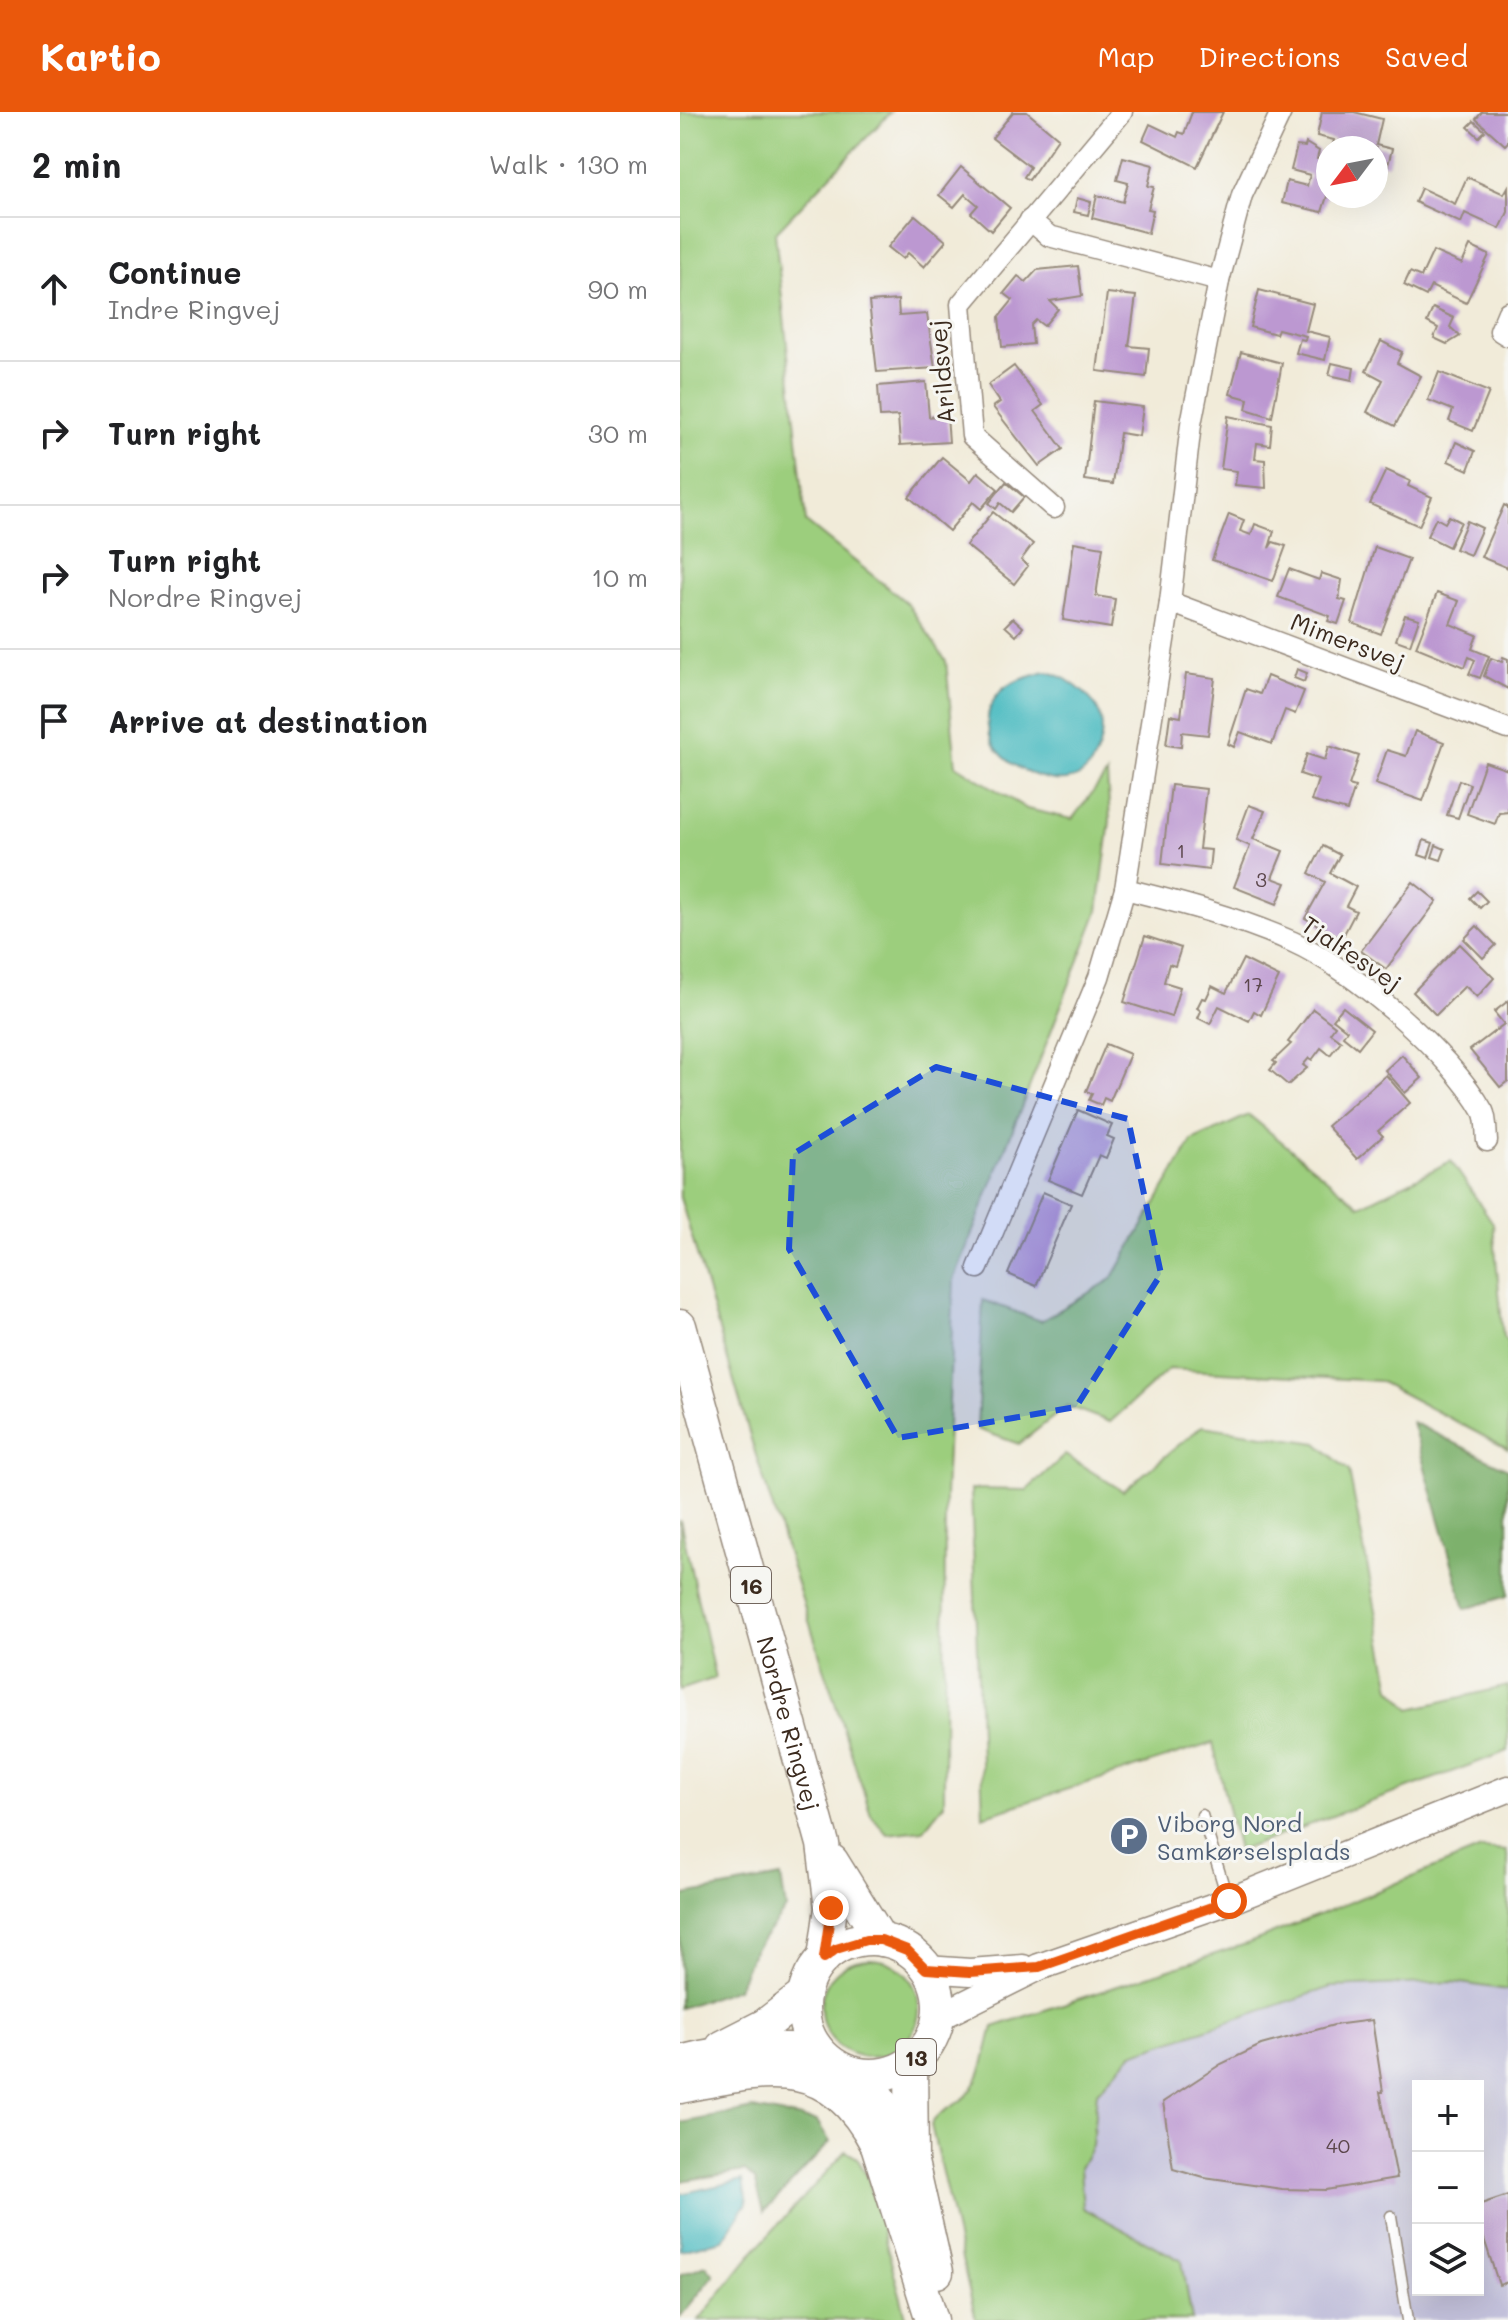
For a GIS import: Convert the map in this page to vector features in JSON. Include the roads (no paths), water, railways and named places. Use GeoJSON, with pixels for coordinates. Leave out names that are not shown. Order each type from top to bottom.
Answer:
{"type":"FeatureCollection","features":[{"type":"Feature","properties":{"kind":"main road","name":"Nordre Ringvej"},"geometry":{"type":"LineString","coordinates":[[680,1326],[823,1844],[831,1908],[824,1958]]}},
{"type":"Feature","properties":{"kind":"main road","name":"Nordre Ringvej"},"geometry":{"type":"LineString","coordinates":[[823,1844],[881,1940]]}},
{"type":"Feature","properties":{"kind":"main road"},"geometry":{"type":"LineString","coordinates":[[694,2058],[773,2049],[818,2050],[805,2024],[804,1995],[815,1968],[824,1958],[851,1942],[881,1940],[907,1950],[926,1969]]}},
{"type":"Feature","properties":{"kind":"main road","name":"13"},"geometry":{"type":"LineString","coordinates":[[818,2050],[831,2062],[863,2075],[880,2075],[911,2062],[928,2043],[937,2018],[938,2001],[926,1969]]}},
{"type":"Feature","properties":{"kind":"main road"},"geometry":{"type":"LineString","coordinates":[[694,2058],[765,2025],[804,1995]]}},
{"type":"Feature","properties":{"kind":"main road","name":"13"},"geometry":{"type":"LineString","coordinates":[[911,2062],[912,2162],[947,2320]]}},
{"type":"Feature","properties":{"kind":"main road"},"geometry":{"type":"LineString","coordinates":[[680,2087],[778,2070],[814,2079],[844,2099],[865,2122],[877,2145],[932,2320]]}},
{"type":"Feature","properties":{"kind":"main road"},"geometry":{"type":"LineString","coordinates":[[863,2075],[889,2113],[912,2162]]}},
{"type":"Feature","properties":{"kind":"street","name":"Arildsvej"},"geometry":{"type":"LineString","coordinates":[[1054,508],[972,436],[961,304],[1122,112]]}},
{"type":"Feature","properties":{"kind":"street"},"geometry":{"type":"LineString","coordinates":[[978,1268],[1099,977],[1125,889],[1170,602],[1191,424],[1219,281],[1242,195],[1281,112]]}},
{"type":"Feature","properties":{"kind":"street"},"geometry":{"type":"LineString","coordinates":[[1030,220],[1049,236],[1219,281]]}},
{"type":"Feature","properties":{"kind":"street"},"geometry":{"type":"LineString","coordinates":[[1508,312],[1500,331],[1508,336]]}},
{"type":"Feature","properties":{"kind":"street","name":"Mimersvej"},"geometry":{"type":"LineString","coordinates":[[1170,602],[1508,729]]}},
{"type":"Feature","properties":{"kind":"street","name":"Tjalfesvej"},"geometry":{"type":"LineString","coordinates":[[1125,889],[1207,909],[1296,943],[1370,992],[1434,1047],[1484,1113],[1487,1141]]}},
{"type":"Feature","properties":{"kind":"street"},"geometry":{"type":"LineString","coordinates":[[937,2018],[1039,1967],[1229,1901],[1508,1789]]}},
{"type":"Feature","properties":{"kind":"street"},"geometry":{"type":"LineString","coordinates":[[926,1969],[970,1972],[1039,1967]]}},
{"type":"Feature","properties":{"kind":"lane"},"geometry":{"type":"LineString","coordinates":[[1202,1815],[1229,1901]]}},
{"type":"Feature","properties":{"kind":"lane"},"geometry":{"type":"LineString","coordinates":[[1391,2216],[1408,2320]]}},
{"type":"Feature","properties":{"kind":"water"},"geometry":{"type":"Polygon","coordinates":[[[1045,672],[1066,679],[1077,687],[1092,700],[1100,715],[1101,740],[1095,757],[1084,773],[1072,779],[1040,777],[1019,768],[997,749],[989,733],[990,707],[1001,691],[1016,681],[1045,672]]]}},
{"type":"Feature","properties":{"kind":"water"},"geometry":{"type":"Polygon","coordinates":[[[743,2180],[747,2203],[723,2240],[680,2250],[680,2194],[743,2180]]]}},
{"type":"Feature","properties":{"kind":"place","name":"Viborg Nord Samkørselsplads"},"geometry":{"type":"Point","coordinates":[1129,1836]}}]}
